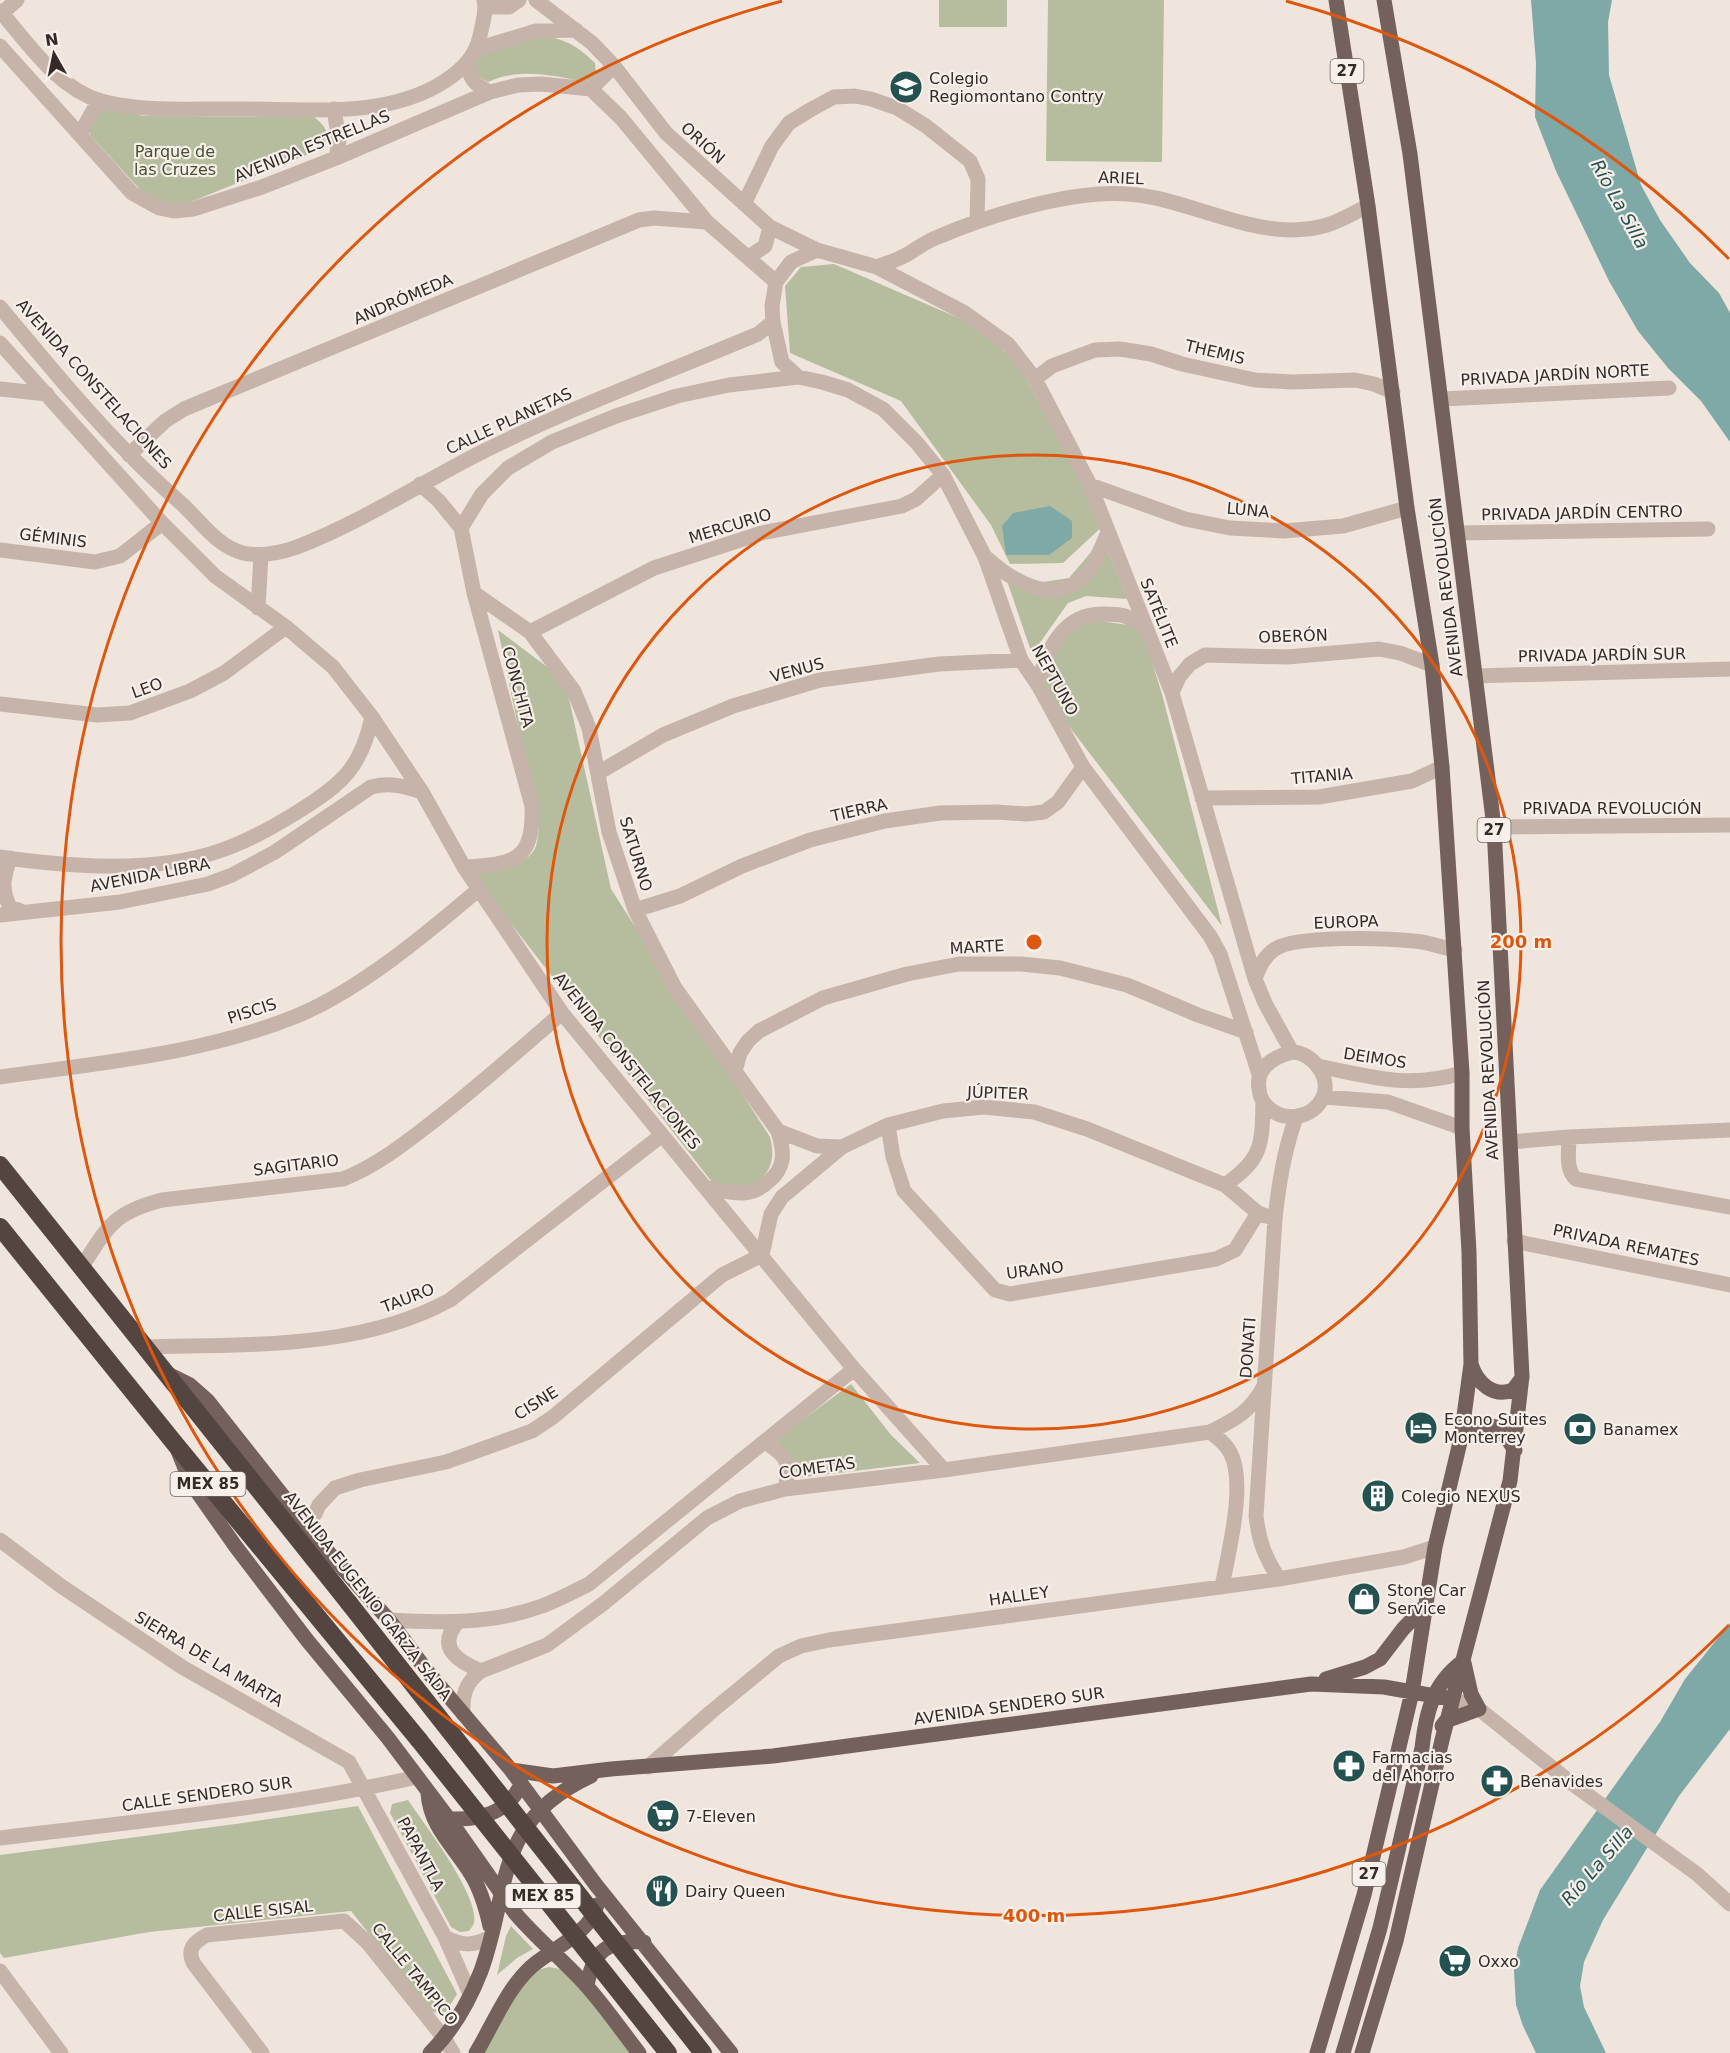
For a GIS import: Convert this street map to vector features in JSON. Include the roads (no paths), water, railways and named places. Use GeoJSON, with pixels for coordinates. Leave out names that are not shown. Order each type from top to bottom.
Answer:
{"type":"FeatureCollection","features":[{"type":"Feature","properties":{"kind":"highway","name":"AVENIDA EUGENIO GARZA SADA"},"geometry":{"type":"LineString","coordinates":[[0,1165],[703,2053]]}},
{"type":"Feature","properties":{"kind":"highway","name":"MEX 85"},"geometry":{"type":"LineString","coordinates":[[0,1227],[419,1740],[668,2053]]}},
{"type":"Feature","properties":{"kind":"main road","name":"AVENIDA REVOLUCIÓN"},"geometry":{"type":"LineString","coordinates":[[1317,2053],[1364,1895],[1413,1692],[1435,1547],[1461,1438],[1471,1364],[1462,1073],[1442,767],[1432,665],[1407,508],[1368,206],[1336,0]]}},
{"type":"Feature","properties":{"kind":"main road","name":"AVENIDA REVOLUCIÓN"},"geometry":{"type":"LineString","coordinates":[[1362,2053],[1396,1941],[1446,1721],[1510,1481],[1522,1376],[1494,827],[1410,154],[1384,0]]}},
{"type":"Feature","properties":{"kind":"main road"},"geometry":{"type":"LineString","coordinates":[[1471,1364],[1478,1380],[1493,1390],[1505,1392],[1514,1390],[1522,1376]]}},
{"type":"Feature","properties":{"kind":"main road"},"geometry":{"type":"LineString","coordinates":[[167,1374],[190,1385],[207,1400],[304,1524],[389,1620],[463,1714],[511,1770],[596,1884],[731,2053]]}},
{"type":"Feature","properties":{"kind":"main road"},"geometry":{"type":"LineString","coordinates":[[1461,1438],[1481,1427],[1499,1428],[1515,1450]]}},
{"type":"Feature","properties":{"kind":"main road"},"geometry":{"type":"LineString","coordinates":[[176,1445],[191,1483],[236,1547],[417,1777],[527,1927],[554,1951],[587,1986],[639,2053]]}},
{"type":"Feature","properties":{"kind":"main road"},"geometry":{"type":"LineString","coordinates":[[1311,1684],[1373,1664],[1386,1653],[1402,1629],[1426,1605]]}},
{"type":"Feature","properties":{"kind":"main road"},"geometry":{"type":"LineString","coordinates":[[1343,2053],[1380,1928],[1422,1749],[1432,1695],[1453,1668],[1463,1660],[1469,1688],[1479,1709],[1446,1721],[1422,1749]]}},
{"type":"Feature","properties":{"kind":"main road","name":"AVENIDA SENDERO SUR"},"geometry":{"type":"LineString","coordinates":[[511,1770],[553,1776],[773,1756],[1311,1684],[1384,1687],[1452,1699]]}},
{"type":"Feature","properties":{"kind":"main road","name":"AVENIDA SENDERO SUR"},"geometry":{"type":"LineString","coordinates":[[510,1858],[524,1829],[541,1810],[564,1790],[611,1769]]}},
{"type":"Feature","properties":{"kind":"main road"},"geometry":{"type":"LineString","coordinates":[[449,1819],[474,1819],[495,1812],[512,1799],[521,1784]]}},
{"type":"Feature","properties":{"kind":"main road"},"geometry":{"type":"LineString","coordinates":[[428,1793],[429,1809],[435,1822],[479,1888],[490,1934]]}},
{"type":"Feature","properties":{"kind":"main road"},"geometry":{"type":"LineString","coordinates":[[430,2053],[444,2038],[462,2012],[480,1971],[510,1858],[530,1845],[557,1833]]}},
{"type":"Feature","properties":{"kind":"main road"},"geometry":{"type":"LineString","coordinates":[[476,2053],[520,1978],[589,1922],[596,1910],[599,1896],[596,1884]]}},
{"type":"Feature","properties":{"kind":"main road"},"geometry":{"type":"LineString","coordinates":[[587,1986],[595,1959],[606,1948],[620,1942],[644,1942]]}},
{"type":"Feature","properties":{"kind":"street"},"geometry":{"type":"LineString","coordinates":[[1,12],[16,0]]}},
{"type":"Feature","properties":{"kind":"street"},"geometry":{"type":"LineString","coordinates":[[490,92],[478,87],[472,80],[467,63],[477,49],[485,4],[509,7],[519,0]]}},
{"type":"Feature","properties":{"kind":"street","name":"ORIÓN"},"geometry":{"type":"LineString","coordinates":[[536,0],[592,43],[614,66],[666,133],[770,227],[817,250],[877,267]]}},
{"type":"Feature","properties":{"kind":"street","name":"AVENIDA ESTRELLAS"},"geometry":{"type":"LineString","coordinates":[[1,12],[54,72],[77,89],[99,100],[136,108],[334,109],[381,105],[413,97],[432,89],[467,63]]}},
{"type":"Feature","properties":{"kind":"street"},"geometry":{"type":"LineString","coordinates":[[477,49],[536,31],[576,30]]}},
{"type":"Feature","properties":{"kind":"street","name":"AVENIDA ESTRELLAS"},"geometry":{"type":"LineString","coordinates":[[0,46],[6,65],[80,134],[132,192],[159,208],[174,211],[193,208],[262,187],[490,92],[518,85],[541,84],[591,89]]}},
{"type":"Feature","properties":{"kind":"street"},"geometry":{"type":"LineString","coordinates":[[614,66],[591,89],[621,118],[706,222],[776,282]]}},
{"type":"Feature","properties":{"kind":"street"},"geometry":{"type":"LineString","coordinates":[[744,204],[772,146],[789,123],[834,97],[855,96],[897,108],[926,126],[970,161],[978,179],[977,221]]}},
{"type":"Feature","properties":{"kind":"street"},"geometry":{"type":"LineString","coordinates":[[80,134],[99,100]]}},
{"type":"Feature","properties":{"kind":"street"},"geometry":{"type":"LineString","coordinates":[[334,109],[339,141],[336,158]]}},
{"type":"Feature","properties":{"kind":"street","name":"ARIEL"},"geometry":{"type":"LineString","coordinates":[[877,267],[905,256],[935,238],[977,221],[1087,194],[1126,194],[1165,198],[1260,227],[1296,229],[1327,225],[1368,206]]}},
{"type":"Feature","properties":{"kind":"street","name":"ANDRÓMEDA"},"geometry":{"type":"LineString","coordinates":[[129,455],[165,421],[184,409],[639,220],[654,218],[706,222]]}},
{"type":"Feature","properties":{"kind":"street"},"geometry":{"type":"LineString","coordinates":[[749,257],[765,246],[770,227]]}},
{"type":"Feature","properties":{"kind":"street"},"geometry":{"type":"LineString","coordinates":[[798,377],[782,362],[773,322],[772,306],[776,282],[791,262],[817,250]]}},
{"type":"Feature","properties":{"kind":"street","name":"SATÉLITE"},"geometry":{"type":"LineString","coordinates":[[877,267],[965,313],[1008,344],[1035,379],[1090,485],[1172,693],[1255,979],[1264,1003],[1292,1052]]}},
{"type":"Feature","properties":{"kind":"street","name":"AVENIDA CONSTELACIONES"},"geometry":{"type":"LineString","coordinates":[[0,307],[129,455],[199,523],[225,546],[244,553],[261,555]]}},
{"type":"Feature","properties":{"kind":"street","name":"CALLE PLANETAS"},"geometry":{"type":"LineString","coordinates":[[261,555],[287,550],[314,540],[371,514],[420,484],[544,423],[758,334],[773,322]]}},
{"type":"Feature","properties":{"kind":"street","name":"AVENIDA CONSTELACIONES"},"geometry":{"type":"LineString","coordinates":[[0,343],[162,524],[215,576],[286,627],[333,667],[372,717],[422,792],[478,890],[562,1013],[854,1369],[944,1470]]}},
{"type":"Feature","properties":{"kind":"street","name":"THEMIS"},"geometry":{"type":"LineString","coordinates":[[1035,379],[1052,366],[1095,350],[1120,349],[1151,354],[1182,364],[1255,380],[1293,382],[1355,380],[1374,384],[1393,392]]}},
{"type":"Feature","properties":{"kind":"street"},"geometry":{"type":"LineString","coordinates":[[462,528],[482,494],[508,468],[552,442],[616,416],[677,396],[729,385],[798,377]]}},
{"type":"Feature","properties":{"kind":"street","name":"NEPTUNO"},"geometry":{"type":"LineString","coordinates":[[798,377],[848,390],[883,409],[917,443],[943,475],[986,557],[1021,660],[1038,685],[1083,767],[1210,936],[1220,954],[1259,1074]]}},
{"type":"Feature","properties":{"kind":"street","name":"PRIVADA JARDÍN NORTE"},"geometry":{"type":"LineString","coordinates":[[1442,399],[1669,388]]}},
{"type":"Feature","properties":{"kind":"street"},"geometry":{"type":"LineString","coordinates":[[0,389],[47,394]]}},
{"type":"Feature","properties":{"kind":"street","name":"MERCURIO"},"geometry":{"type":"LineString","coordinates":[[530,632],[654,568],[762,533],[902,507],[916,499],[943,475]]}},
{"type":"Feature","properties":{"kind":"street","name":"CONCHITA"},"geometry":{"type":"LineString","coordinates":[[420,484],[439,501],[462,528],[474,593],[532,806],[533,826],[530,843],[521,854],[510,861],[495,865],[464,867]]}},
{"type":"Feature","properties":{"kind":"street","name":"LUNA"},"geometry":{"type":"LineString","coordinates":[[1090,485],[1185,519],[1230,528],[1284,531],[1343,526],[1407,508]]}},
{"type":"Feature","properties":{"kind":"street","name":"GÉMINIS"},"geometry":{"type":"LineString","coordinates":[[0,550],[95,562],[120,556],[162,524]]}},
{"type":"Feature","properties":{"kind":"street","name":"PRIVADA JARDÍN CENTRO"},"geometry":{"type":"LineString","coordinates":[[1457,534],[1708,529]]}},
{"type":"Feature","properties":{"kind":"street"},"geometry":{"type":"LineString","coordinates":[[986,557],[1003,573],[1031,587],[1054,589],[1068,587],[1080,580],[1090,568],[1108,532]]}},
{"type":"Feature","properties":{"kind":"street"},"geometry":{"type":"LineString","coordinates":[[258,608],[261,555]]}},
{"type":"Feature","properties":{"kind":"street","name":"SATURNO"},"geometry":{"type":"LineString","coordinates":[[474,593],[530,632],[574,691],[589,728],[609,832],[635,910],[675,988],[778,1131],[783,1159],[776,1174],[764,1186],[754,1192],[741,1194],[707,1188]]}},
{"type":"Feature","properties":{"kind":"street"},"geometry":{"type":"LineString","coordinates":[[1038,685],[1044,661],[1053,645],[1064,629],[1074,621],[1090,615],[1108,614],[1124,616],[1146,627]]}},
{"type":"Feature","properties":{"kind":"street","name":"LEO"},"geometry":{"type":"LineString","coordinates":[[0,704],[97,715],[130,713],[190,691],[224,674],[286,627]]}},
{"type":"Feature","properties":{"kind":"street","name":"OBERÓN"},"geometry":{"type":"LineString","coordinates":[[1172,693],[1179,677],[1190,664],[1204,656],[1287,657],[1379,649],[1400,653],[1432,665]]}},
{"type":"Feature","properties":{"kind":"street","name":"VENUS"},"geometry":{"type":"LineString","coordinates":[[598,773],[663,735],[733,706],[820,680],[939,664],[1021,660]]}},
{"type":"Feature","properties":{"kind":"street","name":"PRIVADA JARDÍN SUR"},"geometry":{"type":"LineString","coordinates":[[1474,676],[1730,669]]}},
{"type":"Feature","properties":{"kind":"street","name":"AVENIDA LIBRA"},"geometry":{"type":"LineString","coordinates":[[5,858],[96,867],[171,862],[222,850],[279,823],[333,787],[348,774],[368,738],[372,717]]}},
{"type":"Feature","properties":{"kind":"street","name":"TIERRA"},"geometry":{"type":"LineString","coordinates":[[635,910],[680,897],[742,866],[810,840],[885,821],[940,813],[1027,814],[1044,812],[1058,802],[1083,767]]}},
{"type":"Feature","properties":{"kind":"street","name":"TITANIA"},"geometry":{"type":"LineString","coordinates":[[1202,798],[1319,796],[1412,781],[1442,767]]}},
{"type":"Feature","properties":{"kind":"street","name":"AVENIDA LIBRA"},"geometry":{"type":"LineString","coordinates":[[0,915],[120,902],[207,884],[232,875],[275,852],[371,787],[387,783],[422,792]]}},
{"type":"Feature","properties":{"kind":"street","name":"PRIVADA REVOLUCIÓN"},"geometry":{"type":"LineString","coordinates":[[1494,827],[1730,825]]}},
{"type":"Feature","properties":{"kind":"street"},"geometry":{"type":"LineString","coordinates":[[5,858],[3,892],[10,907],[21,911]]}},
{"type":"Feature","properties":{"kind":"street","name":"PISCIS"},"geometry":{"type":"LineString","coordinates":[[0,1077],[151,1056],[253,1032],[301,1014],[343,992],[402,952],[478,890]]}},
{"type":"Feature","properties":{"kind":"street","name":"EUROPA"},"geometry":{"type":"LineString","coordinates":[[1255,979],[1262,962],[1274,949],[1287,943],[1336,939],[1381,939],[1416,941],[1455,950]]}},
{"type":"Feature","properties":{"kind":"street","name":"MARTE"},"geometry":{"type":"LineString","coordinates":[[735,1071],[740,1053],[759,1031],[823,998],[907,974],[958,964],[1021,964],[1060,968],[1127,985],[1198,1015],[1246,1032]]}},
{"type":"Feature","properties":{"kind":"street","name":"SAGITARIO"},"geometry":{"type":"LineString","coordinates":[[81,1268],[108,1227],[118,1217],[139,1206],[162,1200],[343,1179],[364,1171],[384,1159],[477,1087],[562,1013]]}},
{"type":"Feature","properties":{"kind":"street"},"geometry":{"type":"LineString","coordinates":[[1226,1185],[1253,1163],[1258,1152],[1263,1130],[1263,1103],[1258,1086],[1259,1074],[1271,1061],[1292,1052],[1300,1052],[1308,1056],[1318,1066],[1325,1086],[1324,1097],[1316,1108],[1296,1117],[1287,1117],[1273,1111],[1263,1103]]}},
{"type":"Feature","properties":{"kind":"street","name":"DEIMOS"},"geometry":{"type":"LineString","coordinates":[[1318,1066],[1394,1082],[1429,1081],[1462,1073]]}},
{"type":"Feature","properties":{"kind":"street"},"geometry":{"type":"LineString","coordinates":[[1324,1097],[1388,1102],[1462,1128]]}},
{"type":"Feature","properties":{"kind":"street","name":"JÚPITER"},"geometry":{"type":"LineString","coordinates":[[762,1255],[771,1215],[782,1197],[842,1147],[888,1125],[943,1111],[984,1107],[1034,1112],[1087,1129],[1226,1185],[1258,1213],[1275,1219]]}},
{"type":"Feature","properties":{"kind":"street","name":"DONATI"},"geometry":{"type":"LineString","coordinates":[[1278,1579],[1264,1555],[1258,1535],[1256,1516],[1279,1175],[1285,1148],[1296,1117]]}},
{"type":"Feature","properties":{"kind":"street","name":"URANO"},"geometry":{"type":"LineString","coordinates":[[888,1125],[893,1157],[904,1191],[995,1290],[1011,1294],[1216,1259],[1235,1250],[1258,1213]]}},
{"type":"Feature","properties":{"kind":"street"},"geometry":{"type":"LineString","coordinates":[[1510,1142],[1730,1130]]}},
{"type":"Feature","properties":{"kind":"street"},"geometry":{"type":"LineString","coordinates":[[778,1131],[817,1146],[842,1147]]}},
{"type":"Feature","properties":{"kind":"street","name":"TAURO"},"geometry":{"type":"LineString","coordinates":[[146,1347],[300,1341],[391,1326],[425,1314],[450,1300],[662,1135]]}},
{"type":"Feature","properties":{"kind":"street"},"geometry":{"type":"LineString","coordinates":[[1569,1137],[1570,1174],[1576,1179],[1730,1207]]}},
{"type":"Feature","properties":{"kind":"street","name":"PRIVADA REMATES"},"geometry":{"type":"LineString","coordinates":[[1514,1241],[1730,1285]]}},
{"type":"Feature","properties":{"kind":"street","name":"CISNE"},"geometry":{"type":"LineString","coordinates":[[304,1524],[315,1514],[319,1504],[335,1488],[344,1484],[446,1462],[532,1431],[553,1418],[722,1275],[762,1255]]}},
{"type":"Feature","properties":{"kind":"street","name":"COMETAS"},"geometry":{"type":"LineString","coordinates":[[389,1620],[457,1623],[508,1616],[542,1606],[589,1584],[854,1369]]}},
{"type":"Feature","properties":{"kind":"street","name":"COMETAS"},"geometry":{"type":"LineString","coordinates":[[481,1671],[547,1645],[604,1603],[707,1518],[740,1501],[785,1489],[944,1470],[1210,1432],[1244,1414],[1256,1401],[1264,1386]]}},
{"type":"Feature","properties":{"kind":"street"},"geometry":{"type":"LineString","coordinates":[[1210,1432],[1223,1442],[1231,1453],[1237,1481],[1234,1526],[1222,1587]]}},
{"type":"Feature","properties":{"kind":"street"},"geometry":{"type":"LineString","coordinates":[[765,1442],[780,1451],[787,1460],[789,1471],[785,1489]]}},
{"type":"Feature","properties":{"kind":"street","name":"SIERRA DE LA MARTA"},"geometry":{"type":"LineString","coordinates":[[0,1540],[106,1617],[182,1667],[349,1762],[365,1789]]}},
{"type":"Feature","properties":{"kind":"street","name":"HALLEY"},"geometry":{"type":"LineString","coordinates":[[648,1767],[779,1656],[801,1646],[840,1638],[1278,1579],[1404,1557],[1435,1547]]}},
{"type":"Feature","properties":{"kind":"street"},"geometry":{"type":"LineString","coordinates":[[457,1623],[450,1632],[449,1638],[453,1654],[460,1661],[481,1671],[471,1679],[464,1692],[463,1714]]}},
{"type":"Feature","properties":{"kind":"street"},"geometry":{"type":"LineString","coordinates":[[1452,1699],[1479,1709],[1574,1785],[1724,1892],[1730,1904]]}},
{"type":"Feature","properties":{"kind":"street","name":"CALLE SENDERO SUR"},"geometry":{"type":"LineString","coordinates":[[0,1838],[217,1812],[365,1789],[417,1777]]}},
{"type":"Feature","properties":{"kind":"street","name":"PAPANTLA"},"geometry":{"type":"LineString","coordinates":[[365,1789],[445,1937],[470,1994]]}},
{"type":"Feature","properties":{"kind":"street","name":"CALLE SISAL"},"geometry":{"type":"LineString","coordinates":[[262,2053],[194,1964],[190,1957],[191,1948],[195,1942],[207,1935],[344,1922]]}},
{"type":"Feature","properties":{"kind":"street","name":"CALLE TAMPICO"},"geometry":{"type":"LineString","coordinates":[[344,1922],[368,1943],[444,2038],[453,2053]]}},
{"type":"Feature","properties":{"kind":"street"},"geometry":{"type":"LineString","coordinates":[[445,1937],[465,1944],[479,1943],[490,1934]]}},
{"type":"Feature","properties":{"kind":"street"},"geometry":{"type":"LineString","coordinates":[[0,1971],[61,2053]]}},
{"type":"Feature","properties":{"kind":"water","name":"Río La Silla"},"geometry":{"type":"Polygon","coordinates":[[[1531,0],[1612,0],[1608,22],[1609,75],[1641,185],[1660,220],[1690,263],[1719,293],[1730,313],[1730,442],[1701,401],[1668,368],[1638,331],[1609,281],[1556,171],[1535,117],[1536,63],[1531,0]]]}},
{"type":"Feature","properties":{"kind":"water"},"geometry":{"type":"Polygon","coordinates":[[[1050,506],[1072,521],[1072,538],[1049,555],[1006,555],[1002,526],[1013,513],[1050,506]]]}},
{"type":"Feature","properties":{"kind":"water","name":"Río La Silla"},"geometry":{"type":"Polygon","coordinates":[[[1730,1623],[1730,1729],[1679,1796],[1603,1920],[1584,1962],[1580,1986],[1584,2007],[1606,2053],[1536,2053],[1516,2005],[1514,1971],[1518,1948],[1540,1890],[1660,1722],[1685,1679],[1730,1623]]]}},
{"type":"Feature","properties":{"kind":"place","name":"Colegio Regiomontano Contry"},"geometry":{"type":"Point","coordinates":[906,87]}},
{"type":"Feature","properties":{"kind":"place","name":"Econo Suites Monterrey"},"geometry":{"type":"Point","coordinates":[1421,1428]}},
{"type":"Feature","properties":{"kind":"place","name":"Banamex"},"geometry":{"type":"Point","coordinates":[1580,1429]}},
{"type":"Feature","properties":{"kind":"place","name":"Colegio NEXUS"},"geometry":{"type":"Point","coordinates":[1378,1496]}},
{"type":"Feature","properties":{"kind":"place","name":"Stone Car Service"},"geometry":{"type":"Point","coordinates":[1364,1599]}},
{"type":"Feature","properties":{"kind":"place","name":"Farmacias del Ahorro"},"geometry":{"type":"Point","coordinates":[1349,1766]}},
{"type":"Feature","properties":{"kind":"place","name":"Benavides"},"geometry":{"type":"Point","coordinates":[1497,1781]}},
{"type":"Feature","properties":{"kind":"place","name":"7-Eleven"},"geometry":{"type":"Point","coordinates":[663,1816]}},
{"type":"Feature","properties":{"kind":"place","name":"Dairy Queen"},"geometry":{"type":"Point","coordinates":[662,1891]}},
{"type":"Feature","properties":{"kind":"place","name":"Oxxo"},"geometry":{"type":"Point","coordinates":[1455,1961]}},
{"type":"Feature","properties":{"kind":"park label","name":"Parque de las Cruzes"},"geometry":{"type":"Point","coordinates":[175,160]}}]}
